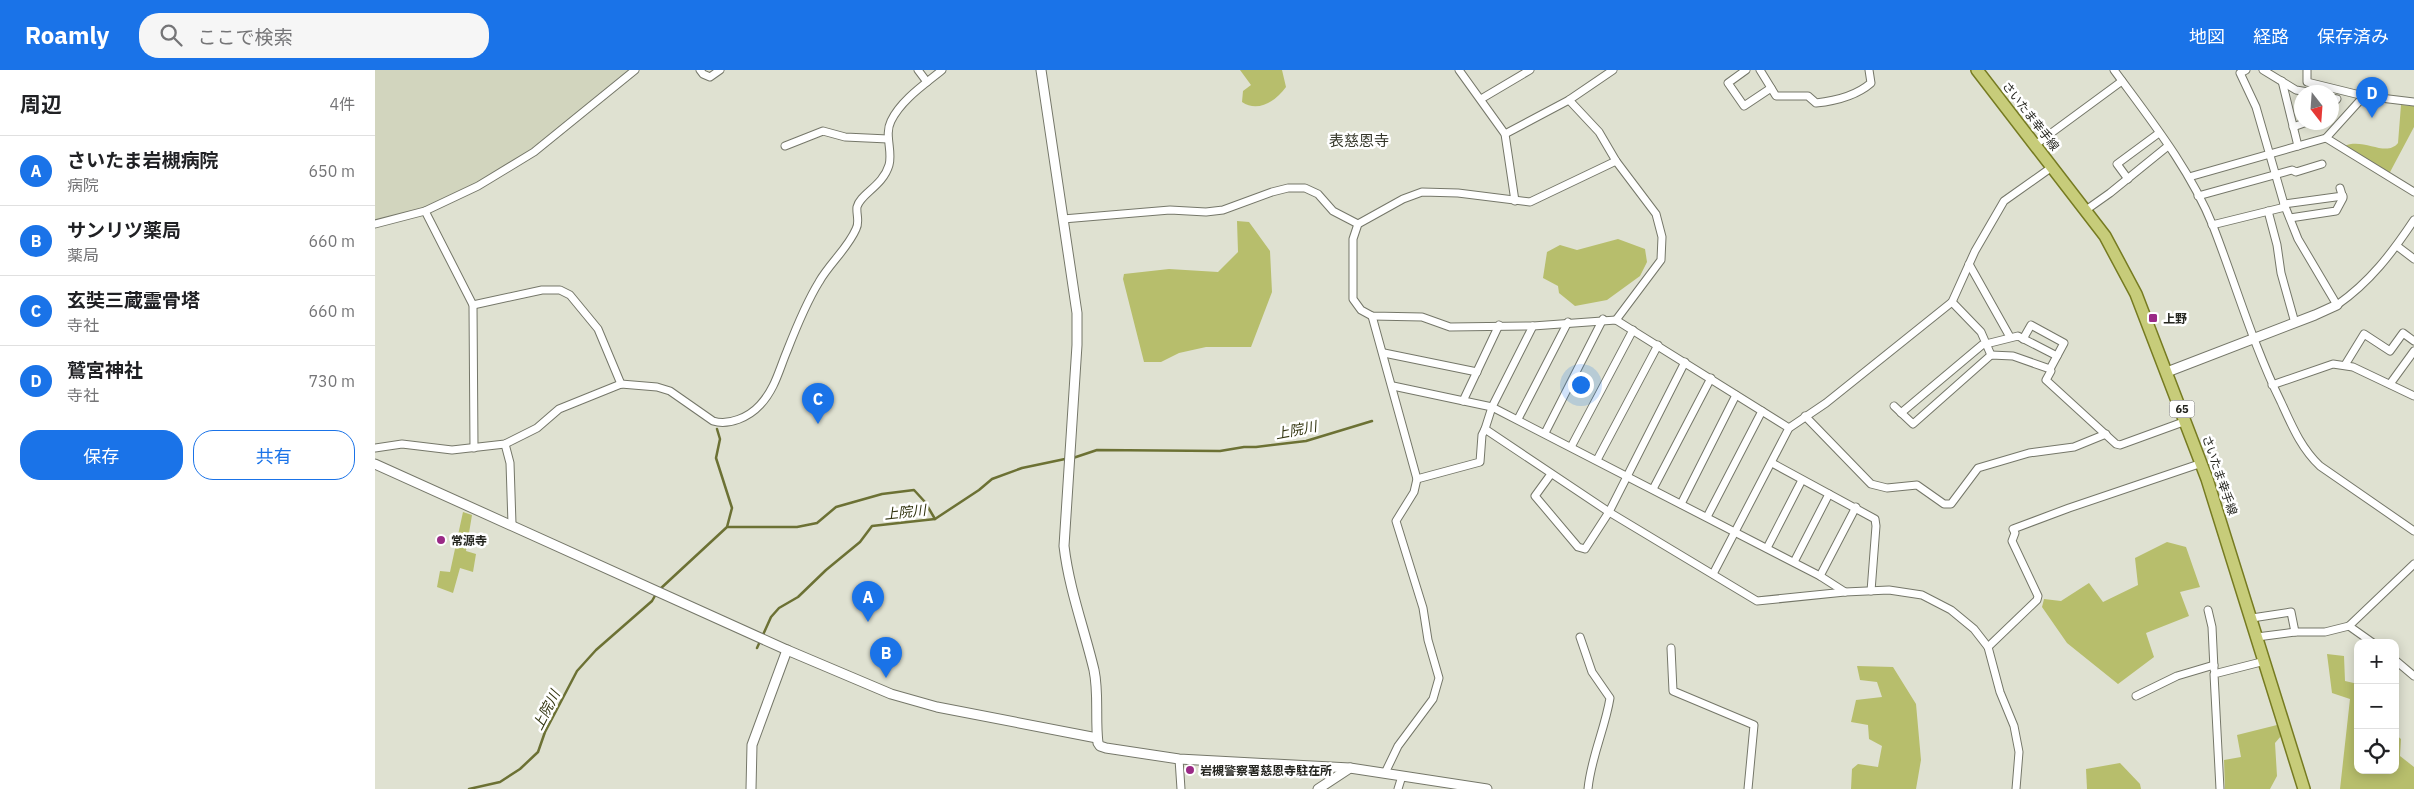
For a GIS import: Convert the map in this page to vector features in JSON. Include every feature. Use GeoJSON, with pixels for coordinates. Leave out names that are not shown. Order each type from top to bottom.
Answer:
{"type":"FeatureCollection","features":[{"type":"Feature","properties":{"kind":"main road","name":"さいたま幸手線"},"geometry":{"type":"LineString","coordinates":[[1977,70],[2108,241],[2128,276],[2202,463],[2305,789]]}},
{"type":"Feature","properties":{"kind":"street"},"geometry":{"type":"LineString","coordinates":[[375,224],[425,211],[479,186],[534,152],[635,70]]}},
{"type":"Feature","properties":{"kind":"street"},"geometry":{"type":"LineString","coordinates":[[700,70],[703,74],[710,77],[720,70]]}},
{"type":"Feature","properties":{"kind":"street"},"geometry":{"type":"LineString","coordinates":[[918,70],[927,82]]}},
{"type":"Feature","properties":{"kind":"street"},"geometry":{"type":"LineString","coordinates":[[375,448],[402,444],[452,450],[505,444],[537,428],[559,409],[621,384],[657,387],[671,391],[713,422],[720,424],[738,420],[759,407],[769,394],[777,378],[787,351],[819,282],[856,230],[857,206],[864,196],[882,181],[889,165],[890,151],[888,139],[891,122],[903,105],[942,70]]}},
{"type":"Feature","properties":{"kind":"street"},"geometry":{"type":"LineString","coordinates":[[1041,70],[1077,313],[1077,345],[1064,546],[1067,574],[1094,671],[1097,693],[1097,738],[1100,746],[1179,759],[1350,768],[1487,789]]}},
{"type":"Feature","properties":{"kind":"street"},"geometry":{"type":"LineString","coordinates":[[1459,70],[1505,134],[1515,201]]}},
{"type":"Feature","properties":{"kind":"street"},"geometry":{"type":"LineString","coordinates":[[1481,99],[1530,70]]}},
{"type":"Feature","properties":{"kind":"street"},"geometry":{"type":"LineString","coordinates":[[1505,134],[1569,100],[1613,70]]}},
{"type":"Feature","properties":{"kind":"street"},"geometry":{"type":"LineString","coordinates":[[1746,70],[1729,83],[1744,106],[1771,88]]}},
{"type":"Feature","properties":{"kind":"street"},"geometry":{"type":"LineString","coordinates":[[1760,70],[1776,96],[1808,96],[1816,103],[1834,101],[1865,88],[1871,83],[1869,70]]}},
{"type":"Feature","properties":{"kind":"street"},"geometry":{"type":"LineString","coordinates":[[2113,70],[2189,177],[2212,225],[2253,340],[2298,439],[2308,454],[2320,466],[2414,530]]}},
{"type":"Feature","properties":{"kind":"street"},"geometry":{"type":"LineString","coordinates":[[2246,70],[2240,73],[2256,107],[2284,206],[2298,239],[2337,305]]}},
{"type":"Feature","properties":{"kind":"street"},"geometry":{"type":"LineString","coordinates":[[2263,70],[2294,89]]}},
{"type":"Feature","properties":{"kind":"street"},"geometry":{"type":"LineString","coordinates":[[2307,70],[2307,82],[2364,96],[2414,102]]}},
{"type":"Feature","properties":{"kind":"street"},"geometry":{"type":"LineString","coordinates":[[2281,81],[2298,146]]}},
{"type":"Feature","properties":{"kind":"street"},"geometry":{"type":"LineString","coordinates":[[2035,145],[2122,82]]}},
{"type":"Feature","properties":{"kind":"street"},"geometry":{"type":"LineString","coordinates":[[2189,177],[2326,138],[2364,96]]}},
{"type":"Feature","properties":{"kind":"street"},"geometry":{"type":"LineString","coordinates":[[1569,100],[1599,132],[1616,161],[1656,214],[1662,237],[1661,260],[1616,320]]}},
{"type":"Feature","properties":{"kind":"street"},"geometry":{"type":"LineString","coordinates":[[785,146],[823,131],[845,137],[888,139]]}},
{"type":"Feature","properties":{"kind":"street"},"geometry":{"type":"LineString","coordinates":[[2128,179],[2117,164],[2159,133]]}},
{"type":"Feature","properties":{"kind":"street"},"geometry":{"type":"LineString","coordinates":[[2326,138],[2414,192]]}},
{"type":"Feature","properties":{"kind":"street"},"geometry":{"type":"LineString","coordinates":[[2085,210],[2128,179],[2168,146]]}},
{"type":"Feature","properties":{"kind":"street"},"geometry":{"type":"LineString","coordinates":[[1616,161],[1530,202],[1458,193],[1422,192],[1403,199],[1358,224],[1353,239],[1353,299],[1361,310],[1372,316],[1422,318],[1451,327],[1533,326],[1603,319],[1616,320],[1789,428]]}},
{"type":"Feature","properties":{"kind":"street"},"geometry":{"type":"LineString","coordinates":[[2198,196],[2292,170],[2296,172],[2322,164]]}},
{"type":"Feature","properties":{"kind":"street"},"geometry":{"type":"LineString","coordinates":[[1713,574],[1789,428],[1826,403],[1952,302],[1969,264],[2004,201],[2052,167]]}},
{"type":"Feature","properties":{"kind":"street"},"geometry":{"type":"LineString","coordinates":[[1063,219],[1170,210],[1206,212],[1223,210],[1272,192],[1288,188],[1305,188],[1318,194],[1333,211],[1358,224]]}},
{"type":"Feature","properties":{"kind":"street"},"geometry":{"type":"LineString","coordinates":[[2289,218],[2337,211],[2343,196],[2340,188]]}},
{"type":"Feature","properties":{"kind":"street"},"geometry":{"type":"LineString","coordinates":[[2212,225],[2284,206],[2343,196]]}},
{"type":"Feature","properties":{"kind":"street"},"geometry":{"type":"LineString","coordinates":[[425,211],[473,305],[474,448]]}},
{"type":"Feature","properties":{"kind":"street"},"geometry":{"type":"LineString","coordinates":[[2268,211],[2277,245],[2281,273],[2295,323]]}},
{"type":"Feature","properties":{"kind":"street"},"geometry":{"type":"LineString","coordinates":[[2167,372],[2253,340],[2337,305],[2355,292],[2385,262],[2414,220]]}},
{"type":"Feature","properties":{"kind":"street"},"geometry":{"type":"LineString","coordinates":[[2397,246],[2414,259]]}},
{"type":"Feature","properties":{"kind":"street"},"geometry":{"type":"LineString","coordinates":[[1969,264],[2010,337]]}},
{"type":"Feature","properties":{"kind":"street"},"geometry":{"type":"LineString","coordinates":[[473,305],[542,290],[560,290],[570,295],[598,329],[621,384]]}},
{"type":"Feature","properties":{"kind":"street"},"geometry":{"type":"LineString","coordinates":[[1952,302],[1981,332],[1991,355]]}},
{"type":"Feature","properties":{"kind":"street"},"geometry":{"type":"LineString","coordinates":[[1372,316],[1384,353],[1417,479],[1414,492],[1396,521],[1423,608],[1428,640],[1439,678],[1433,699],[1398,746],[1385,773]]}},
{"type":"Feature","properties":{"kind":"street"},"geometry":{"type":"LineString","coordinates":[[1545,433],[1603,319]]}},
{"type":"Feature","properties":{"kind":"street"},"geometry":{"type":"LineString","coordinates":[[1518,419],[1568,322]]}},
{"type":"Feature","properties":{"kind":"street"},"geometry":{"type":"LineString","coordinates":[[1463,401],[1499,325]]}},
{"type":"Feature","properties":{"kind":"street"},"geometry":{"type":"LineString","coordinates":[[2023,339],[2031,325],[2064,343],[2046,380],[2116,444],[2120,445],[2186,421]]}},
{"type":"Feature","properties":{"kind":"street"},"geometry":{"type":"LineString","coordinates":[[1417,479],[1480,462],[1482,435],[1492,407],[1533,326]]}},
{"type":"Feature","properties":{"kind":"street"},"geometry":{"type":"LineString","coordinates":[[1571,446],[1633,330]]}},
{"type":"Feature","properties":{"kind":"street"},"geometry":{"type":"LineString","coordinates":[[2345,365],[2364,334],[2390,351],[2403,333],[2414,341]]}},
{"type":"Feature","properties":{"kind":"street"},"geometry":{"type":"LineString","coordinates":[[1901,413],[1986,344],[2018,336],[2057,356]]}},
{"type":"Feature","properties":{"kind":"street"},"geometry":{"type":"LineString","coordinates":[[1597,460],[1658,345]]}},
{"type":"Feature","properties":{"kind":"street"},"geometry":{"type":"LineString","coordinates":[[2390,384],[2414,351]]}},
{"type":"Feature","properties":{"kind":"street"},"geometry":{"type":"LineString","coordinates":[[1384,353],[1477,372]]}},
{"type":"Feature","properties":{"kind":"street"},"geometry":{"type":"LineString","coordinates":[[1894,406],[1913,424],[1991,355],[2013,356],[2050,369]]}},
{"type":"Feature","properties":{"kind":"street"},"geometry":{"type":"LineString","coordinates":[[1551,474],[1535,496],[1578,547],[1582,549],[1587,546],[1609,512],[1626,475],[1685,362]]}},
{"type":"Feature","properties":{"kind":"street"},"geometry":{"type":"LineString","coordinates":[[2272,385],[2333,364],[2353,366],[2414,396]]}},
{"type":"Feature","properties":{"kind":"street"},"geometry":{"type":"LineString","coordinates":[[1653,489],[1711,378]]}},
{"type":"Feature","properties":{"kind":"street"},"geometry":{"type":"LineString","coordinates":[[1393,386],[1492,407],[1794,562],[1845,592]]}},
{"type":"Feature","properties":{"kind":"street"},"geometry":{"type":"LineString","coordinates":[[1681,504],[1736,395]]}},
{"type":"Feature","properties":{"kind":"street"},"geometry":{"type":"LineString","coordinates":[[1707,517],[1762,411]]}},
{"type":"Feature","properties":{"kind":"street"},"geometry":{"type":"LineString","coordinates":[[1805,416],[1866,481],[1887,488],[1917,485],[1944,504],[1951,504],[1978,468],[2029,453],[2074,447],[2106,434]]}},
{"type":"Feature","properties":{"kind":"street"},"geometry":{"type":"LineString","coordinates":[[1485,430],[1609,512],[1757,601],[1845,592],[1889,590],[1922,595],[1935,600],[1975,629],[1989,647],[2000,692],[2014,726],[2019,752],[2016,789]]}},
{"type":"Feature","properties":{"kind":"street"},"geometry":{"type":"LineString","coordinates":[[505,444],[510,463],[512,524]]}},
{"type":"Feature","properties":{"kind":"street"},"geometry":{"type":"LineString","coordinates":[[1772,463],[1875,519],[1871,591]]}},
{"type":"Feature","properties":{"kind":"street"},"geometry":{"type":"LineString","coordinates":[[1989,647],[2037,600],[2038,596],[2012,540],[2015,533],[2013,529],[2202,463]]}},
{"type":"Feature","properties":{"kind":"street"},"geometry":{"type":"LineString","coordinates":[[375,464],[512,524],[787,650],[891,694],[937,707],[1097,738]]}},
{"type":"Feature","properties":{"kind":"street"},"geometry":{"type":"LineString","coordinates":[[1767,548],[1803,480]]}},
{"type":"Feature","properties":{"kind":"street"},"geometry":{"type":"LineString","coordinates":[[1794,562],[1829,494]]}},
{"type":"Feature","properties":{"kind":"street"},"geometry":{"type":"LineString","coordinates":[[1820,576],[1856,507]]}},
{"type":"Feature","properties":{"kind":"street"},"geometry":{"type":"LineString","coordinates":[[2257,637],[2295,632],[2325,632],[2349,626],[2414,564]]}},
{"type":"Feature","properties":{"kind":"street"},"geometry":{"type":"LineString","coordinates":[[2208,610],[2212,633],[2220,789]]}},
{"type":"Feature","properties":{"kind":"street"},"geometry":{"type":"LineString","coordinates":[[2251,618],[2291,612],[2295,632]]}},
{"type":"Feature","properties":{"kind":"street"},"geometry":{"type":"LineString","coordinates":[[2349,626],[2367,639]]}},
{"type":"Feature","properties":{"kind":"street"},"geometry":{"type":"LineString","coordinates":[[1581,637],[1592,672],[1610,698],[1607,722],[1590,769],[1588,789]]}},
{"type":"Feature","properties":{"kind":"street"},"geometry":{"type":"LineString","coordinates":[[1671,648],[1673,691],[1754,724],[1747,789]]}},
{"type":"Feature","properties":{"kind":"street"},"geometry":{"type":"LineString","coordinates":[[751,789],[752,745],[787,650]]}},
{"type":"Feature","properties":{"kind":"street"},"geometry":{"type":"LineString","coordinates":[[2214,674],[2265,661]]}},
{"type":"Feature","properties":{"kind":"street"},"geometry":{"type":"LineString","coordinates":[[2399,663],[2414,676]]}},
{"type":"Feature","properties":{"kind":"street"},"geometry":{"type":"LineString","coordinates":[[2135,696],[2177,676],[2214,665]]}},
{"type":"Feature","properties":{"kind":"street"},"geometry":{"type":"LineString","coordinates":[[1179,759],[1181,789]]}},
{"type":"Feature","properties":{"kind":"street"},"geometry":{"type":"LineString","coordinates":[[1318,789],[1350,768]]}},
{"type":"Feature","properties":{"kind":"street"},"geometry":{"type":"LineString","coordinates":[[1398,789],[1402,776]]}},
{"type":"Feature","properties":{"kind":"shaded area"},"geometry":{"type":"Polygon","coordinates":[[[375,70],[635,70],[534,152],[425,211],[375,224],[375,70]]]}},
{"type":"Feature","properties":{"kind":"green space"},"geometry":{"type":"Polygon","coordinates":[[[1240,70],[1282,70],[1286,87],[1277,97],[1266,104],[1260,106],[1248,105],[1242,102],[1243,91],[1251,85],[1240,70]]]}},
{"type":"Feature","properties":{"kind":"green space"},"geometry":{"type":"Polygon","coordinates":[[[2401,105],[2414,106],[2414,127],[2389,174],[2344,146],[2359,144],[2387,149],[2393,147],[2398,143],[2401,105]]]}},
{"type":"Feature","properties":{"kind":"green space"},"geometry":{"type":"Polygon","coordinates":[[[1237,221],[1249,222],[1270,251],[1272,292],[1251,347],[1206,347],[1179,353],[1161,362],[1144,362],[1123,279],[1124,274],[1169,269],[1218,272],[1238,252],[1237,221]]]}},
{"type":"Feature","properties":{"kind":"green space"},"geometry":{"type":"Polygon","coordinates":[[[1618,239],[1645,249],[1647,262],[1640,276],[1607,300],[1575,306],[1559,293],[1558,286],[1543,278],[1547,252],[1560,245],[1577,250],[1618,239]]]}},
{"type":"Feature","properties":{"kind":"green space"},"geometry":{"type":"Polygon","coordinates":[[[463,512],[472,515],[466,551],[476,554],[473,572],[460,568],[453,593],[437,587],[440,571],[450,572],[463,512]]]}},
{"type":"Feature","properties":{"kind":"green space"},"geometry":{"type":"Polygon","coordinates":[[[2167,542],[2186,547],[2200,587],[2180,592],[2189,616],[2146,633],[2154,657],[2118,684],[2067,643],[2042,607],[2044,599],[2061,601],[2089,583],[2103,602],[2138,585],[2135,558],[2167,542]]]}},
{"type":"Feature","properties":{"kind":"green space"},"geometry":{"type":"Polygon","coordinates":[[[2327,654],[2344,656],[2345,681],[2354,683],[2354,774],[2399,774],[2399,737],[2401,739],[2400,756],[2414,767],[2414,789],[2340,789],[2350,699],[2332,693],[2327,654]]]}},
{"type":"Feature","properties":{"kind":"green space"},"geometry":{"type":"Polygon","coordinates":[[[1857,666],[1893,667],[1916,704],[1921,760],[1916,789],[1851,789],[1852,769],[1858,764],[1878,767],[1882,746],[1869,739],[1868,725],[1851,722],[1856,700],[1882,697],[1877,682],[1860,680],[1857,666]]]}},
{"type":"Feature","properties":{"kind":"green space"},"geometry":{"type":"Polygon","coordinates":[[[2277,725],[2281,736],[2275,743],[2277,776],[2270,789],[2225,789],[2224,760],[2241,757],[2237,735],[2277,725]]]}},
{"type":"Feature","properties":{"kind":"green space"},"geometry":{"type":"Polygon","coordinates":[[[2120,763],[2140,784],[2141,789],[2087,789],[2086,769],[2120,763]]]}},
{"type":"Feature","properties":{"kind":"waterway","name":"上院川"},"geometry":{"type":"LineString","coordinates":[[1073,458],[1097,450],[1220,451],[1306,441],[1372,421]]}},
{"type":"Feature","properties":{"kind":"waterway"},"geometry":{"type":"LineString","coordinates":[[659,590],[727,527],[732,508],[716,458],[720,439],[717,429]]}},
{"type":"Feature","properties":{"kind":"waterway","name":"上院川"},"geometry":{"type":"LineString","coordinates":[[757,648],[771,617],[779,608],[798,597],[826,570],[860,542],[872,526],[935,519],[979,490],[992,479],[1022,468],[1065,459]]}},
{"type":"Feature","properties":{"kind":"waterway"},"geometry":{"type":"LineString","coordinates":[[728,527],[797,527],[817,523],[836,507],[882,494],[914,490],[925,502],[935,519]]}},
{"type":"Feature","properties":{"kind":"waterway","name":"上院川"},"geometry":{"type":"LineString","coordinates":[[469,789],[500,782],[520,769],[538,752],[545,732],[577,671],[596,650],[652,601],[656,594]]}},
{"type":"Feature","properties":{"kind":"place","name":"鷲宮神社"},"geometry":{"type":"Point","coordinates":[2372,118]}},
{"type":"Feature","properties":{"kind":"place","name":"上野"},"geometry":{"type":"Point","coordinates":[2153,318]}},
{"type":"Feature","properties":{"kind":"place","name":"玄奘三蔵霊骨塔"},"geometry":{"type":"Point","coordinates":[818,424]}},
{"type":"Feature","properties":{"kind":"place","name":"常源寺"},"geometry":{"type":"Point","coordinates":[441,540]}},
{"type":"Feature","properties":{"kind":"place","name":"さいたま岩槻病院"},"geometry":{"type":"Point","coordinates":[868,622]}},
{"type":"Feature","properties":{"kind":"place","name":"サンリツ薬局"},"geometry":{"type":"Point","coordinates":[886,678]}},
{"type":"Feature","properties":{"kind":"place","name":"岩槻警察署慈恩寺駐在所"},"geometry":{"type":"Point","coordinates":[1190,770]}},
{"type":"Feature","properties":{"kind":"district","name":"表慈恩寺"},"geometry":{"type":"Point","coordinates":[1359,140]}}]}
